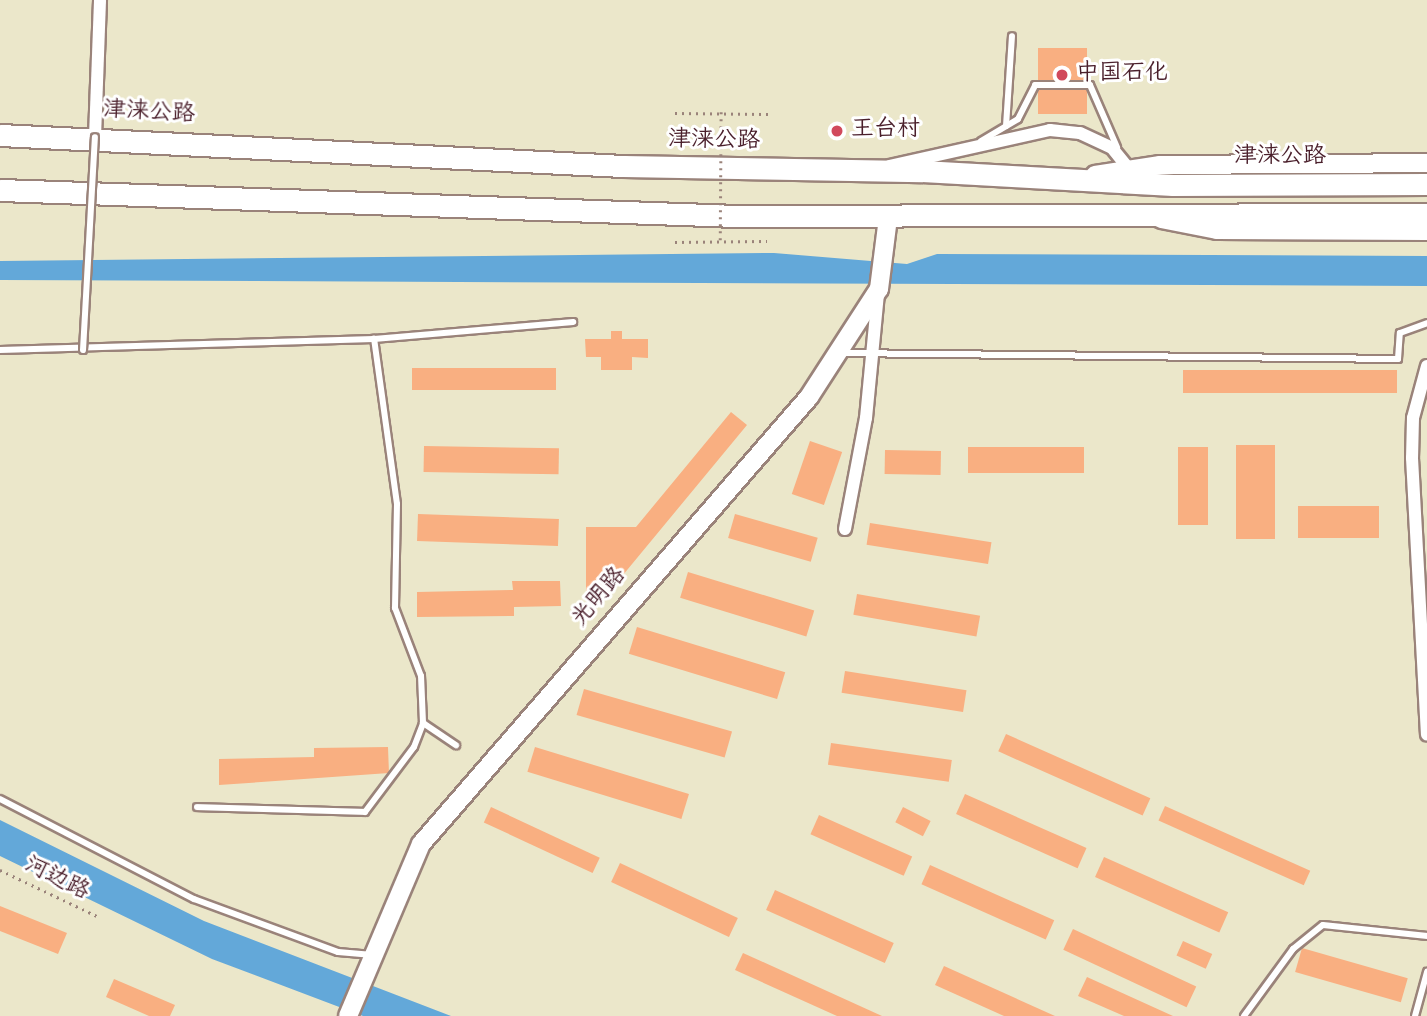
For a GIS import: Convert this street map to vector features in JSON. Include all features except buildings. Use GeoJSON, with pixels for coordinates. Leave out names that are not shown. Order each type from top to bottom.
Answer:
{"type":"FeatureCollection","features":[{"type":"Feature","properties":{"kind":"highway","name":"津涞公路"},"geometry":{"type":"LineString","coordinates":[[0,135],[95,137],[610,166],[1087,176],[1129,168],[1226,184],[1427,184]]}},
{"type":"Feature","properties":{"kind":"highway"},"geometry":{"type":"LineString","coordinates":[[0,190],[93,191],[553,212],[888,218],[1427,214]]}},
{"type":"Feature","properties":{"kind":"street"},"geometry":{"type":"LineString","coordinates":[[95,137],[100,0]]}},
{"type":"Feature","properties":{"kind":"street"},"geometry":{"type":"LineString","coordinates":[[876,171],[979,142],[1066,131],[1129,168],[1427,163]]}},
{"type":"Feature","properties":{"kind":"street","name":"光明路"},"geometry":{"type":"LineString","coordinates":[[348,1016],[421,844],[809,397],[878,289],[888,218]]}},
{"type":"Feature","properties":{"kind":"street"},"geometry":{"type":"LineString","coordinates":[[1157,218],[1217,230],[1427,231]]}},
{"type":"Feature","properties":{"kind":"street"},"geometry":{"type":"LineString","coordinates":[[845,529],[872,354],[878,289]]}},
{"type":"Feature","properties":{"kind":"street"},"geometry":{"type":"LineString","coordinates":[[1427,366],[1413,418],[1412,458],[1427,734]]}},
{"type":"Feature","properties":{"kind":"lane"},"geometry":{"type":"LineString","coordinates":[[1006,126],[1012,36]]}},
{"type":"Feature","properties":{"kind":"lane"},"geometry":{"type":"LineString","coordinates":[[979,142],[1021,115],[1035,85],[1090,85],[1129,168]]}},
{"type":"Feature","properties":{"kind":"lane"},"geometry":{"type":"LineString","coordinates":[[83,350],[95,137]]}},
{"type":"Feature","properties":{"kind":"lane"},"geometry":{"type":"LineString","coordinates":[[0,350],[83,350],[374,339],[573,322]]}},
{"type":"Feature","properties":{"kind":"lane"},"geometry":{"type":"LineString","coordinates":[[837,353],[1398,359],[1400,333],[1427,323]]}},
{"type":"Feature","properties":{"kind":"lane"},"geometry":{"type":"LineString","coordinates":[[197,807],[365,812],[414,747],[423,723],[421,676],[395,608],[397,504],[374,339]]}},
{"type":"Feature","properties":{"kind":"lane"},"geometry":{"type":"LineString","coordinates":[[423,723],[456,745]]}},
{"type":"Feature","properties":{"kind":"lane"},"geometry":{"type":"LineString","coordinates":[[0,799],[194,899],[338,952],[370,961]]}},
{"type":"Feature","properties":{"kind":"lane"},"geometry":{"type":"LineString","coordinates":[[1244,1016],[1293,949],[1323,926],[1427,936]]}},
{"type":"Feature","properties":{"kind":"lane"},"geometry":{"type":"LineString","coordinates":[[1415,1016],[1427,972]]}},
{"type":"Feature","properties":{"kind":"path"},"geometry":{"type":"LineString","coordinates":[[675,113],[721,111],[768,114]]}},
{"type":"Feature","properties":{"kind":"path"},"geometry":{"type":"LineString","coordinates":[[720,240],[721,111]]}},
{"type":"Feature","properties":{"kind":"path"},"geometry":{"type":"LineString","coordinates":[[676,242],[766,241]]}},
{"type":"Feature","properties":{"kind":"path","name":"河边路"},"geometry":{"type":"LineString","coordinates":[[0,870],[99,917]]}},
{"type":"Feature","properties":{"kind":"water"},"geometry":{"type":"Polygon","coordinates":[[[774,253],[907,264],[937,254],[1427,256],[1427,286],[0,280],[0,261],[774,253]]]}},
{"type":"Feature","properties":{"kind":"water"},"geometry":{"type":"Polygon","coordinates":[[[0,820],[204,921],[451,1016],[363,1016],[212,959],[0,856],[0,820]]]}},
{"type":"Feature","properties":{"kind":"place","name":"中国石化"},"geometry":{"type":"Point","coordinates":[1062,75]}},
{"type":"Feature","properties":{"kind":"place","name":"王台村"},"geometry":{"type":"Point","coordinates":[837,131]}}]}
